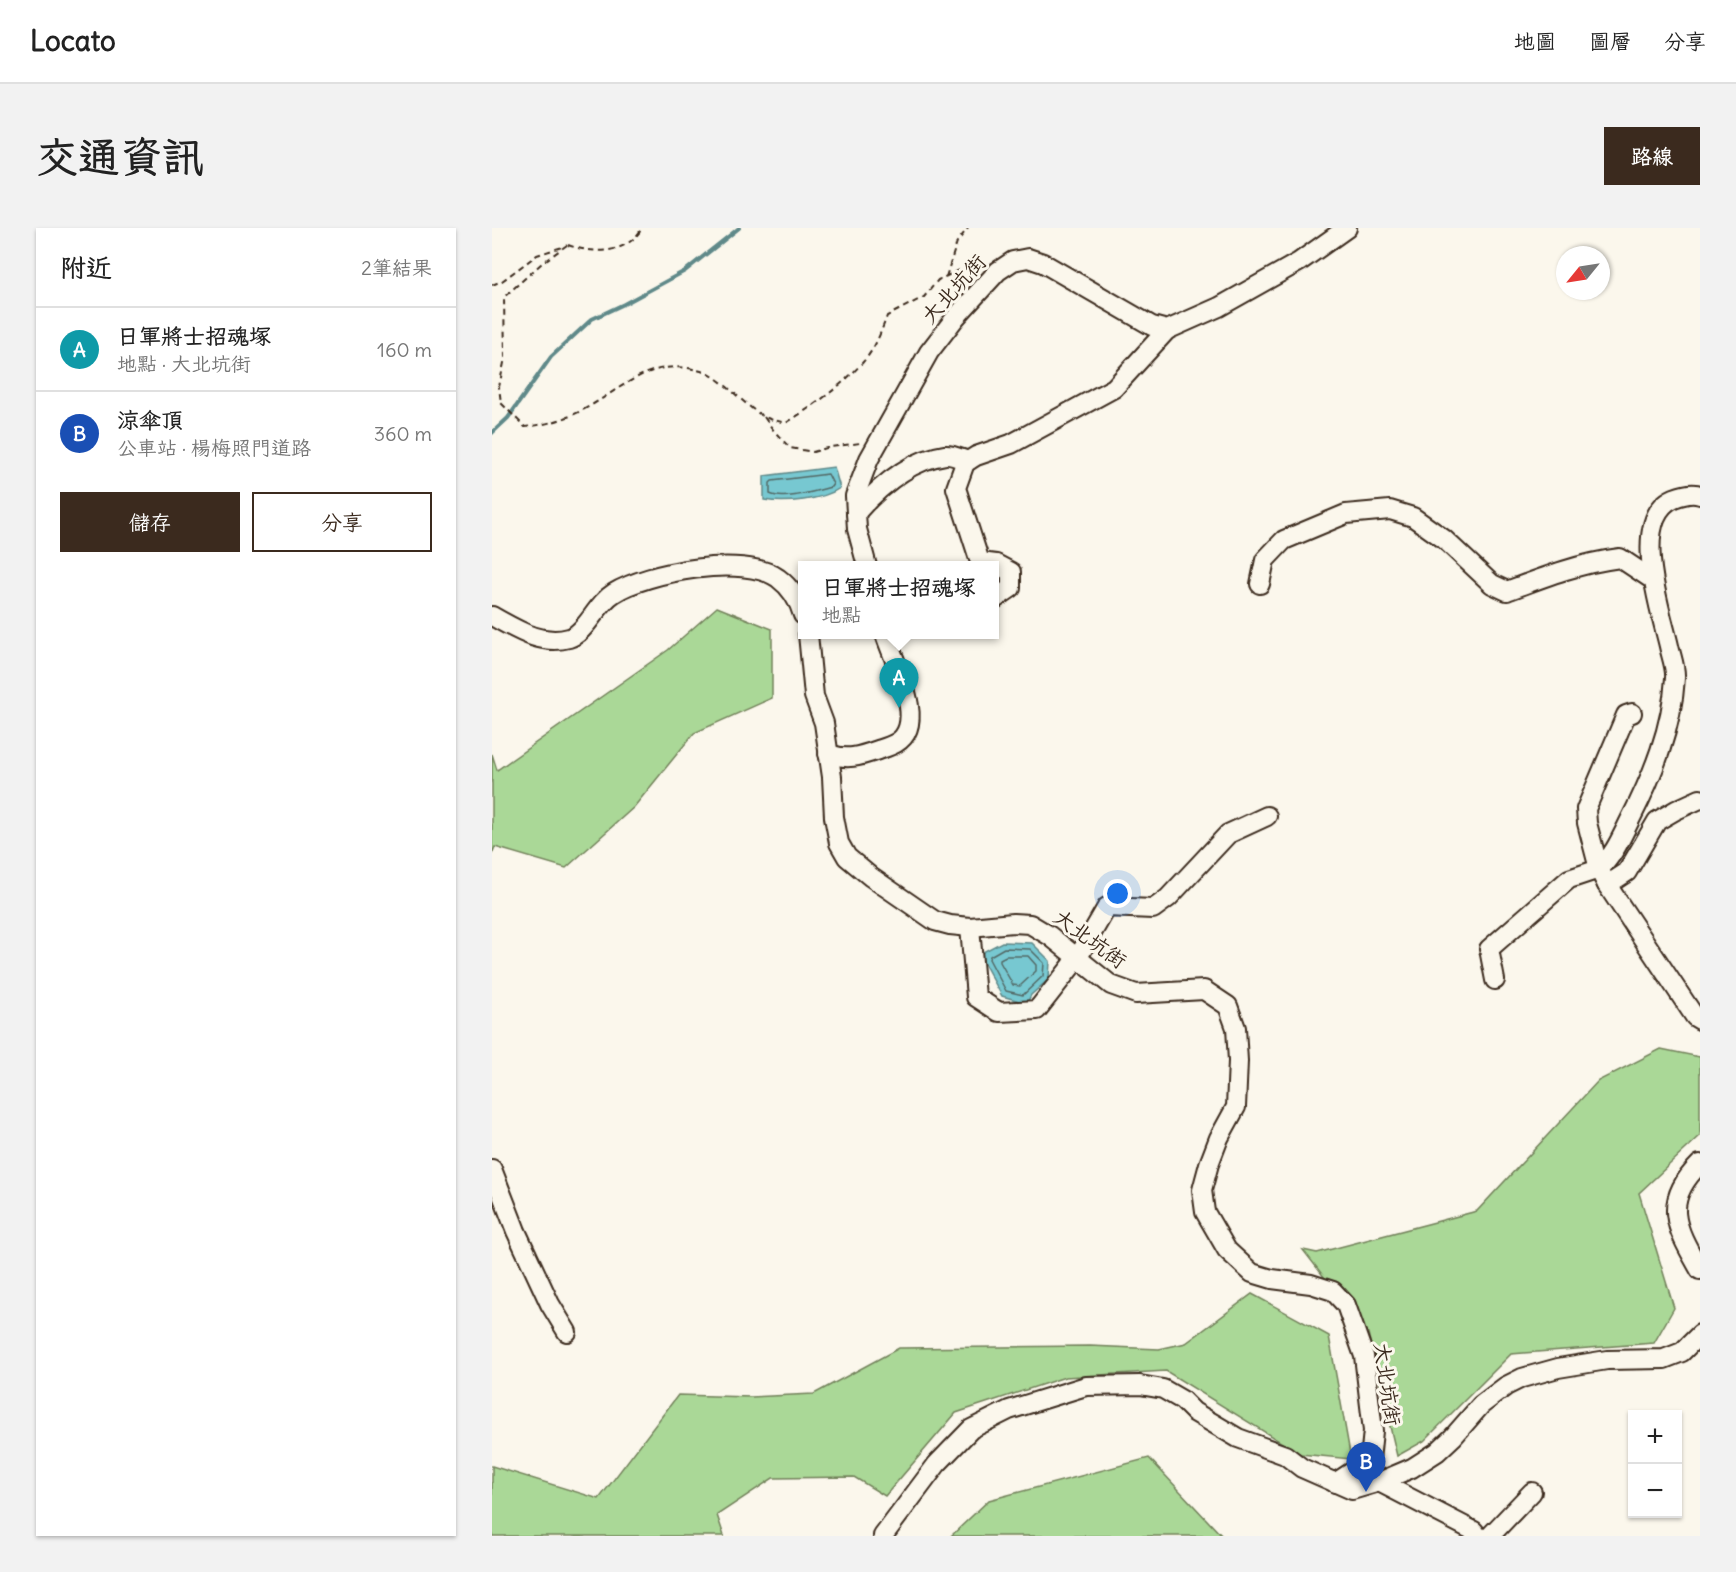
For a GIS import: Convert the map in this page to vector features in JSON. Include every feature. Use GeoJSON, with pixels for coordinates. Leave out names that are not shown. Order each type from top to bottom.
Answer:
{"type":"FeatureCollection","features":[{"type":"Feature","properties":{"kind":"street"},"geometry":{"type":"LineString","coordinates":[[980,561],[956,488],[968,460],[1011,444],[1114,388],[1167,330],[1219,307],[1299,262],[1347,228]]}},
{"type":"Feature","properties":{"kind":"street","name":"大北坑街"},"geometry":{"type":"LineString","coordinates":[[866,561],[857,529],[855,496],[869,459],[929,352],[956,317],[998,271],[1013,261],[1028,258],[1043,263],[1152,326],[1167,330]]}},
{"type":"Feature","properties":{"kind":"street"},"geometry":{"type":"LineString","coordinates":[[856,513],[877,490],[919,463],[947,455],[968,460]]}},
{"type":"Feature","properties":{"kind":"street"},"geometry":{"type":"LineString","coordinates":[[1496,980],[1489,949],[1569,879],[1599,868],[1611,858],[1652,776],[1670,714],[1676,675],[1653,580],[1650,542],[1653,521],[1665,502],[1695,493],[1700,495]]}},
{"type":"Feature","properties":{"kind":"street"},"geometry":{"type":"LineString","coordinates":[[1260,584],[1264,560],[1284,540],[1346,514],[1390,510],[1413,517],[1444,539],[1492,584],[1507,591],[1571,567],[1620,558],[1653,580]]}},
{"type":"Feature","properties":{"kind":"street"},"geometry":{"type":"LineString","coordinates":[[999,566],[1011,572],[1011,588],[999,596]]}},
{"type":"Feature","properties":{"kind":"street"},"geometry":{"type":"LineString","coordinates":[[492,616],[520,633],[549,640],[571,638],[581,630],[601,602],[615,592],[645,578],[687,570],[742,567],[777,577],[798,602]]}},
{"type":"Feature","properties":{"kind":"street","name":"大北坑街"},"geometry":{"type":"LineString","coordinates":[[808,639],[814,696],[824,723],[832,777],[834,818],[840,843],[847,857],[871,878],[935,921],[970,927],[1013,923],[1030,924],[1050,936],[1111,986],[1136,994],[1204,990],[1228,1006],[1236,1028],[1238,1061],[1236,1107],[1219,1138],[1209,1164],[1202,1190],[1204,1212],[1227,1250],[1252,1273],[1272,1279],[1311,1284],[1333,1292],[1346,1305],[1364,1356],[1372,1431],[1370,1460],[1335,1483]]}},
{"type":"Feature","properties":{"kind":"street"},"geometry":{"type":"LineString","coordinates":[[828,754],[845,759],[864,755],[897,743],[904,734],[909,721],[909,700],[890,639]]}},
{"type":"Feature","properties":{"kind":"street"},"geometry":{"type":"LineString","coordinates":[[1632,713],[1626,715],[1586,809],[1587,823],[1599,868],[1607,885],[1695,1017],[1700,1020]]}},
{"type":"Feature","properties":{"kind":"street"},"geometry":{"type":"LineString","coordinates":[[1607,885],[1627,872],[1657,821],[1700,800]]}},
{"type":"Feature","properties":{"kind":"street"},"geometry":{"type":"LineString","coordinates":[[970,927],[976,997],[999,1012],[1037,1010],[1077,959],[1107,907],[1153,909],[1168,898],[1228,834],[1267,816]]}},
{"type":"Feature","properties":{"kind":"street"},"geometry":{"type":"LineString","coordinates":[[1700,1164],[1683,1182],[1675,1201],[1679,1233],[1700,1270]]}},
{"type":"Feature","properties":{"kind":"street"},"geometry":{"type":"LineString","coordinates":[[492,1169],[516,1231],[550,1304],[567,1332]]}},
{"type":"Feature","properties":{"kind":"street"},"geometry":{"type":"LineString","coordinates":[[883,1536],[937,1464],[971,1429],[1009,1410],[1086,1386],[1140,1385],[1163,1389],[1182,1400],[1194,1412],[1238,1438],[1285,1455],[1302,1468],[1352,1490],[1380,1482],[1412,1468],[1437,1452],[1481,1405],[1506,1386],[1522,1378],[1558,1368],[1607,1360],[1664,1359],[1682,1352],[1700,1334]]}},
{"type":"Feature","properties":{"kind":"street"},"geometry":{"type":"LineString","coordinates":[[1380,1482],[1474,1531],[1478,1536]]}},
{"type":"Feature","properties":{"kind":"street"},"geometry":{"type":"LineString","coordinates":[[1490,1536],[1532,1492]]}},
{"type":"Feature","properties":{"kind":"path"},"geometry":{"type":"LineString","coordinates":[[492,285],[502,281],[537,255],[567,245],[596,252],[617,248],[637,236],[642,228]]}},
{"type":"Feature","properties":{"kind":"path"},"geometry":{"type":"LineString","coordinates":[[946,277],[957,242],[968,228]]}},
{"type":"Feature","properties":{"kind":"path"},"geometry":{"type":"LineString","coordinates":[[567,245],[542,263],[504,297],[505,358],[499,387],[501,403],[525,427],[554,423],[590,406],[623,383],[642,374],[675,366],[707,372],[764,417],[790,448],[813,452],[856,443],[877,444]]}},
{"type":"Feature","properties":{"kind":"path"},"geometry":{"type":"LineString","coordinates":[[764,417],[786,423],[818,403],[864,361],[879,337],[887,316],[924,297],[938,280],[966,267],[998,271]]}},
{"type":"Feature","properties":{"kind":"green space"},"geometry":{"type":"Polygon","coordinates":[[[717,607],[772,629],[772,698],[694,733],[634,807],[566,868],[495,847],[492,854],[492,754],[497,770],[668,650],[717,607]]]}},
{"type":"Feature","properties":{"kind":"green space"},"geometry":{"type":"Polygon","coordinates":[[[1661,1049],[1700,1057],[1700,1136],[1639,1193],[1674,1308],[1654,1343],[1511,1354],[1424,1441],[1397,1456],[1368,1333],[1303,1250],[1317,1253],[1477,1211],[1598,1081],[1661,1049]]]}},
{"type":"Feature","properties":{"kind":"green space"},"geometry":{"type":"Polygon","coordinates":[[[1252,1294],[1329,1336],[1351,1459],[1300,1454],[1166,1371],[1065,1377],[956,1413],[885,1496],[854,1477],[773,1478],[717,1515],[724,1536],[492,1536],[492,1466],[599,1499],[678,1395],[751,1397],[814,1394],[899,1348],[1090,1346],[1159,1349],[1186,1343],[1252,1294]]]}},
{"type":"Feature","properties":{"kind":"green space"},"geometry":{"type":"Polygon","coordinates":[[[1149,1458],[1222,1536],[951,1536],[989,1500],[1149,1458]]]}},
{"type":"Feature","properties":{"kind":"water"},"geometry":{"type":"Polygon","coordinates":[[[834,467],[840,488],[833,492],[804,500],[782,502],[764,500],[764,476],[834,467]]]}},
{"type":"Feature","properties":{"kind":"water"},"geometry":{"type":"Polygon","coordinates":[[[1002,942],[1032,943],[1050,961],[1049,979],[1031,995],[1027,1003],[1002,996],[979,954],[1002,942]]]}},
{"type":"Feature","properties":{"kind":"waterway"},"geometry":{"type":"LineString","coordinates":[[492,433],[508,418],[551,357],[592,319],[685,271],[739,228]]}},
{"type":"Feature","properties":{"kind":"place","name":"日軍將士招魂塚"},"geometry":{"type":"Point","coordinates":[899,708]}},
{"type":"Feature","properties":{"kind":"place","name":"涼傘頂"},"geometry":{"type":"Point","coordinates":[1366,1492]}}]}
